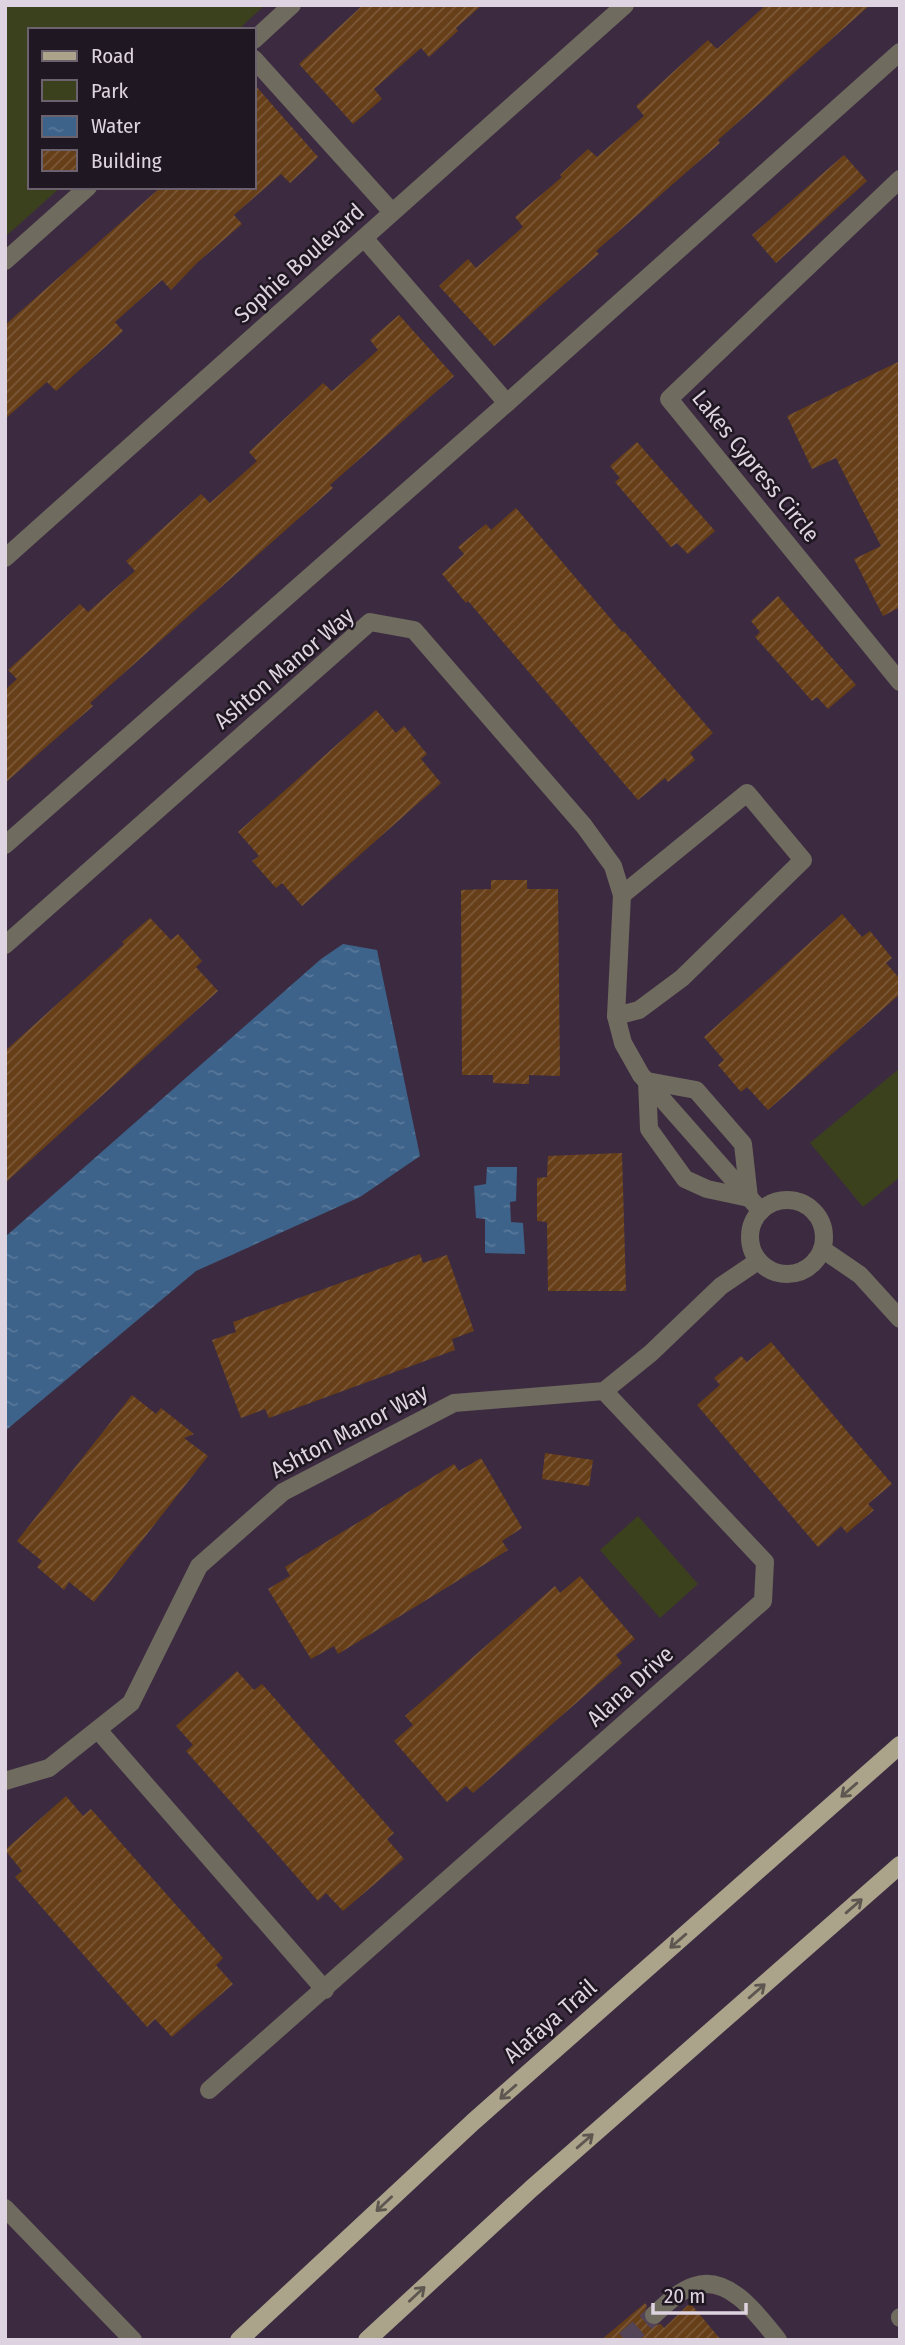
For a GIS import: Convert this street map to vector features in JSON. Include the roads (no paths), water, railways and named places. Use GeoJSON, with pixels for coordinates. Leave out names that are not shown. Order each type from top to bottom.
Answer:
{"type":"FeatureCollection","features":[{"type":"Feature","properties":{"kind":"main road","name":"Alafaya Trail"},"geometry":{"type":"LineString","coordinates":[[239,2340],[473,2122],[900,1745]]}},
{"type":"Feature","properties":{"kind":"main road"},"geometry":{"type":"LineString","coordinates":[[367,2340],[531,2189],[900,1866]]}},
{"type":"Feature","properties":{"kind":"street"},"geometry":{"type":"LineString","coordinates":[[256,38],[292,5]]}},
{"type":"Feature","properties":{"kind":"street","name":"Sophie Boulevard"},"geometry":{"type":"LineString","coordinates":[[5,558],[625,5]]}},
{"type":"Feature","properties":{"kind":"street"},"geometry":{"type":"LineString","coordinates":[[5,845],[900,52]]}},
{"type":"Feature","properties":{"kind":"street"},"geometry":{"type":"LineString","coordinates":[[256,61],[393,212]]}},
{"type":"Feature","properties":{"kind":"street","name":"Lakes Cypress Circle"},"geometry":{"type":"LineString","coordinates":[[900,179],[669,398],[900,682]]}},
{"type":"Feature","properties":{"kind":"street"},"geometry":{"type":"LineString","coordinates":[[5,261],[86,189]]}},
{"type":"Feature","properties":{"kind":"street"},"geometry":{"type":"LineString","coordinates":[[364,238],[507,403]]}},
{"type":"Feature","properties":{"kind":"street","name":"Ashton Manor Way"},"geometry":{"type":"LineString","coordinates":[[5,945],[370,622],[414,630],[584,826],[613,866],[622,895],[616,1016],[623,1043],[647,1082],[755,1204]]}},
{"type":"Feature","properties":{"kind":"street"},"geometry":{"type":"LineString","coordinates":[[616,1016],[639,1010],[682,978],[803,860],[747,793],[622,895]]}},
{"type":"Feature","properties":{"kind":"street"},"geometry":{"type":"LineString","coordinates":[[755,1204],[743,1144],[696,1090],[647,1082],[649,1129],[685,1179],[755,1204],[788,1201],[809,1208],[823,1229],[822,1249],[813,1264],[803,1271],[791,1274],[767,1269],[758,1261],[750,1238],[755,1204]]}},
{"type":"Feature","properties":{"kind":"street"},"geometry":{"type":"LineString","coordinates":[[822,1249],[860,1275],[900,1319]]}},
{"type":"Feature","properties":{"kind":"street"},"geometry":{"type":"LineString","coordinates":[[604,1391],[652,1353],[721,1286],[758,1261]]}},
{"type":"Feature","properties":{"kind":"street","name":"Ashton Manor Way"},"geometry":{"type":"LineString","coordinates":[[5,1781],[49,1768],[131,1703],[199,1566],[282,1492],[454,1403],[604,1391]]}},
{"type":"Feature","properties":{"kind":"street","name":"Alana Drive"},"geometry":{"type":"LineString","coordinates":[[209,2090],[763,1601],[765,1562],[604,1391]]}},
{"type":"Feature","properties":{"kind":"street"},"geometry":{"type":"LineString","coordinates":[[98,1730],[325,1990]]}},
{"type":"Feature","properties":{"kind":"street"},"geometry":{"type":"LineString","coordinates":[[5,2208],[133,2340]]}},
{"type":"Feature","properties":{"kind":"street"},"geometry":{"type":"LineString","coordinates":[[654,2315],[679,2294],[696,2285],[716,2284],[732,2291],[766,2324],[778,2340]]}},
{"type":"Feature","properties":{"kind":"water"},"geometry":{"type":"Polygon","coordinates":[[[343,944],[377,950],[420,1156],[360,1197],[196,1271],[5,1431],[5,1237],[321,959],[343,944]]]}},
{"type":"Feature","properties":{"kind":"water"},"geometry":{"type":"Polygon","coordinates":[[[487,1167],[517,1167],[516,1201],[510,1202],[511,1222],[523,1223],[525,1254],[485,1253],[485,1219],[476,1218],[474,1186],[486,1184],[487,1167]]]}},
{"type":"Feature","properties":{"kind":"tunnel"},"geometry":{"type":"LineString","coordinates":[[625,2340],[654,2315]]}}]}
